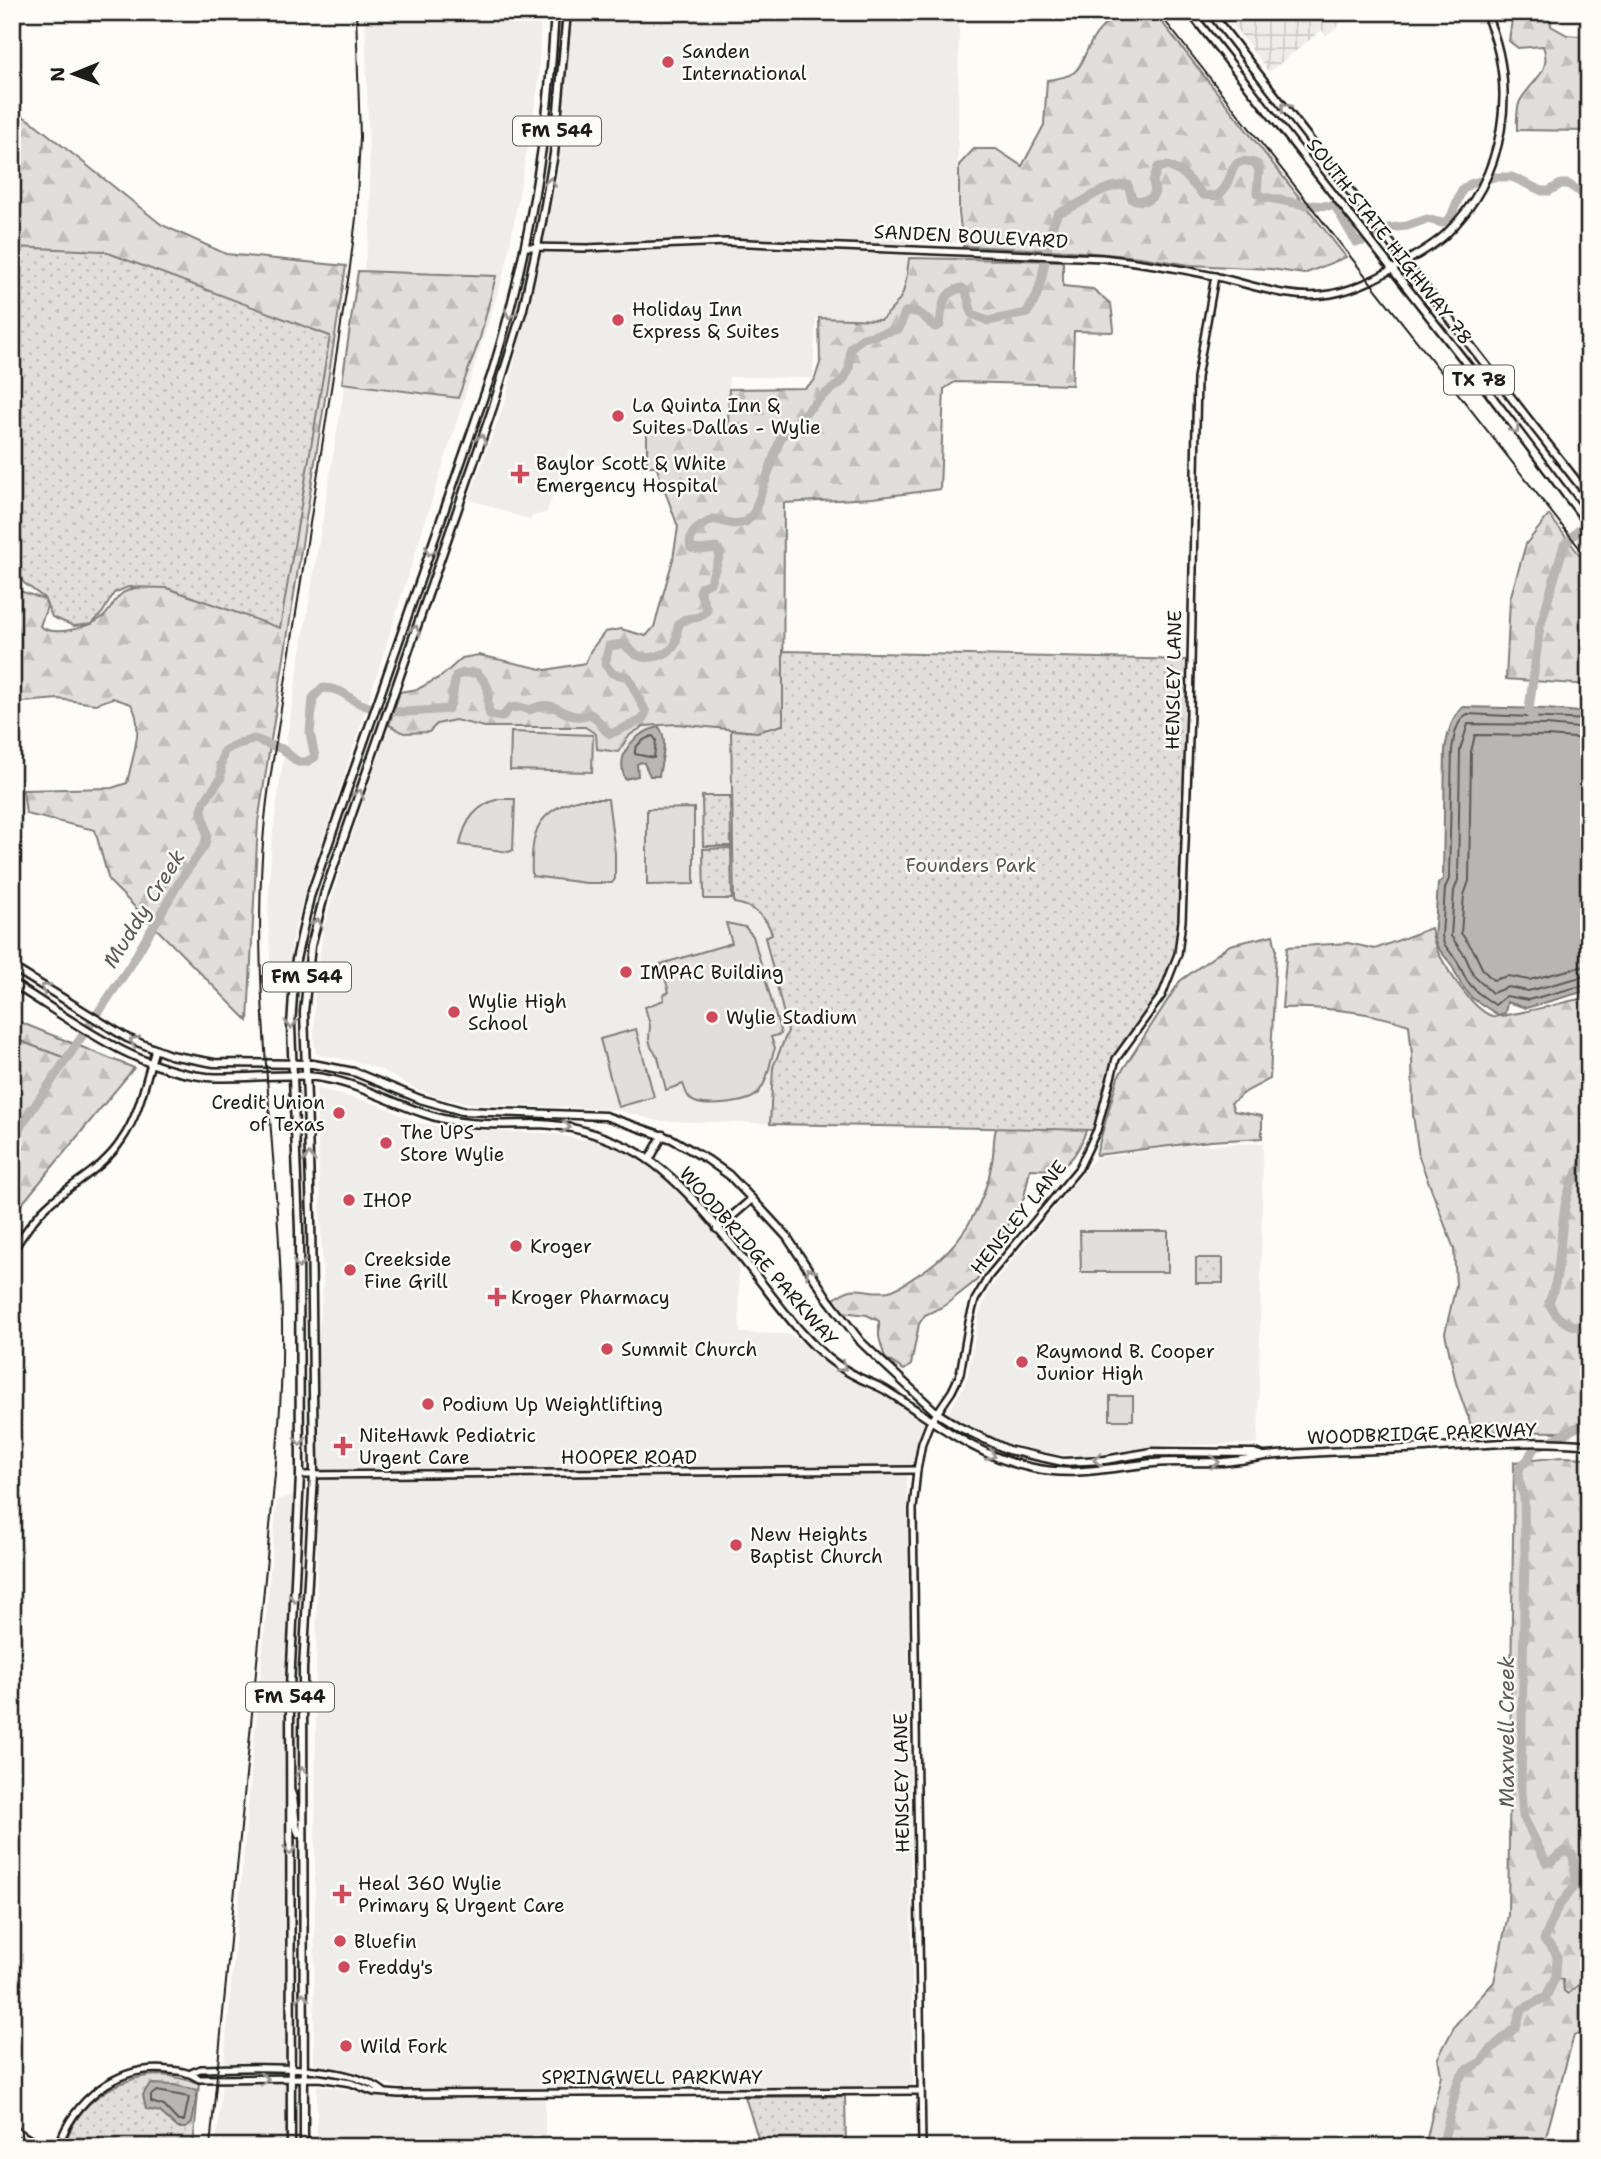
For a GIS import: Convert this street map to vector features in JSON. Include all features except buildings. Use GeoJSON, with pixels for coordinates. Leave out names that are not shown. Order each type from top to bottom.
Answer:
{"type":"FeatureCollection","features":[{"type":"Feature","properties":{"kind":"main road","name":"FM 544"},"geometry":{"type":"LineString","coordinates":[[291,2147],[290,1687],[300,1475],[299,1230],[292,1063],[292,995],[297,954],[310,897],[496,361],[518,283],[543,152],[555,12]]}},
{"type":"Feature","properties":{"kind":"main road","name":"FM 544"},"geometry":{"type":"LineString","coordinates":[[304,2147],[303,1648],[314,1474],[311,1217],[304,1012],[311,946],[337,859],[504,371],[529,286],[554,153],[567,12]]}},
{"type":"Feature","properties":{"kind":"main road","name":"SOUTH STATE HIGHWAY 78"},"geometry":{"type":"LineString","coordinates":[[1190,12],[1474,373],[1589,525]]}},
{"type":"Feature","properties":{"kind":"main road","name":"SOUTH STATE HIGHWAY 78"},"geometry":{"type":"LineString","coordinates":[[1210,12],[1587,495]]}},
{"type":"Feature","properties":{"kind":"main road"},"geometry":{"type":"LineString","coordinates":[[1405,262],[1445,235],[1458,220],[1481,185],[1500,135],[1504,114],[1504,79],[1494,32],[1485,12]]}},
{"type":"Feature","properties":{"kind":"main road"},"geometry":{"type":"LineString","coordinates":[[554,42],[565,41]]}},
{"type":"Feature","properties":{"kind":"main road"},"geometry":{"type":"LineString","coordinates":[[448,499],[459,503]]}},
{"type":"Feature","properties":{"kind":"main road"},"geometry":{"type":"LineString","coordinates":[[324,855],[337,859]]}},
{"type":"Feature","properties":{"kind":"main road","name":"WOODBRIDGE PARKWAY"},"geometry":{"type":"LineString","coordinates":[[12,967],[113,1030],[155,1050],[214,1063],[305,1063],[349,1070],[420,1098],[462,1111],[605,1116],[663,1135],[729,1175],[787,1237],[828,1299],[861,1342],[937,1413],[959,1427],[1008,1450],[1063,1462],[1105,1460],[1152,1452],[1254,1453],[1262,1456]]}},
{"type":"Feature","properties":{"kind":"main road","name":"WOODBRIDGE PARKWAY"},"geometry":{"type":"LineString","coordinates":[[12,983],[103,1040],[151,1064],[207,1077],[306,1077],[340,1082],[436,1118],[495,1125],[543,1124],[587,1132],[632,1149],[649,1160],[687,1194],[804,1337],[831,1360],[855,1376],[885,1390],[961,1441],[1010,1463],[1061,1473],[1096,1472],[1154,1463],[1221,1462],[1262,1456],[1514,1443],[1587,1444]]}},
{"type":"Feature","properties":{"kind":"main road"},"geometry":{"type":"LineString","coordinates":[[380,1097],[385,1083]]}},
{"type":"Feature","properties":{"kind":"main road"},"geometry":{"type":"LineString","coordinates":[[461,1122],[462,1111]]}},
{"type":"Feature","properties":{"kind":"main road"},"geometry":{"type":"LineString","coordinates":[[543,1113],[543,1124]]}},
{"type":"Feature","properties":{"kind":"main road"},"geometry":{"type":"LineString","coordinates":[[649,1160],[663,1135]]}},
{"type":"Feature","properties":{"kind":"main road"},"geometry":{"type":"LineString","coordinates":[[717,1229],[751,1199]]}},
{"type":"Feature","properties":{"kind":"main road"},"geometry":{"type":"LineString","coordinates":[[299,1342],[313,1343]]}},
{"type":"Feature","properties":{"kind":"main road"},"geometry":{"type":"LineString","coordinates":[[1131,1455],[1133,1466]]}},
{"type":"Feature","properties":{"kind":"main road"},"geometry":{"type":"LineString","coordinates":[[1061,1473],[1063,1462]]}},
{"type":"Feature","properties":{"kind":"main road"},"geometry":{"type":"LineString","coordinates":[[298,1536],[301,1547],[300,1569],[307,1577]]}},
{"type":"Feature","properties":{"kind":"main road"},"geometry":{"type":"LineString","coordinates":[[290,1791],[295,1801],[295,1824],[302,1835]]}},
{"type":"Feature","properties":{"kind":"main road"},"geometry":{"type":"LineString","coordinates":[[290,1932],[303,1932]]}},
{"type":"Feature","properties":{"kind":"street","name":"SANDEN BOULEVARD"},"geometry":{"type":"LineString","coordinates":[[525,247],[537,249],[727,242],[1023,253],[1157,264],[1281,293],[1314,296],[1349,290],[1405,262]]}},
{"type":"Feature","properties":{"kind":"street","name":"HENSLEY LANE"},"geometry":{"type":"LineString","coordinates":[[922,2147],[914,1509],[917,1470],[922,1443],[931,1422],[960,1374],[969,1322],[981,1289],[1079,1168],[1097,1130],[1116,1059],[1162,995],[1178,954],[1182,921],[1190,713],[1197,378],[1215,276]]}},
{"type":"Feature","properties":{"kind":"street"},"geometry":{"type":"LineString","coordinates":[[12,1252],[48,1205],[96,1171],[120,1143],[136,1113],[155,1050]]}},
{"type":"Feature","properties":{"kind":"street","name":"HOOPER ROAD"},"geometry":{"type":"LineString","coordinates":[[300,1475],[917,1470]]}},
{"type":"Feature","properties":{"kind":"street","name":"SPRINGWELL PARKWAY"},"geometry":{"type":"LineString","coordinates":[[58,2147],[65,2128],[80,2106],[106,2084],[130,2073],[150,2069],[191,2073],[200,2069],[232,2069],[342,2073],[384,2092]]}},
{"type":"Feature","properties":{"kind":"street"},"geometry":{"type":"LineString","coordinates":[[232,2069],[232,2080]]}},
{"type":"Feature","properties":{"kind":"street","name":"SPRINGWELL PARKWAY"},"geometry":{"type":"LineString","coordinates":[[191,2073],[199,2079],[336,2080],[374,2092],[411,2094],[921,2091]]}},
{"type":"Feature","properties":{"kind":"street"},"geometry":{"type":"LineString","coordinates":[[12,2128],[29,2139],[58,2147]]}},
{"type":"Feature","properties":{"kind":"shaded area"},"geometry":{"type":"Polygon","coordinates":[[[365,12],[541,12],[538,88],[506,266],[357,737],[303,898],[292,940],[288,973],[271,972],[268,917],[271,849],[281,774],[371,224],[365,12]]]}},
{"type":"Feature","properties":{"kind":"shaded area"},"geometry":{"type":"Polygon","coordinates":[[[572,12],[959,12],[957,242],[909,242],[906,282],[900,303],[880,320],[816,318],[813,378],[729,377],[729,429],[647,431],[647,469],[590,464],[570,449],[546,513],[532,516],[530,520],[469,499],[506,399],[558,173],[572,12]]]}},
{"type":"Feature","properties":{"kind":"shaded area"},"geometry":{"type":"Polygon","coordinates":[[[1223,12],[1351,12],[1335,29],[1326,35],[1322,30],[1269,72],[1223,12]]]}},
{"type":"Feature","properties":{"kind":"shaded area"},"geometry":{"type":"Polygon","coordinates":[[[455,720],[485,727],[585,727],[596,734],[596,746],[630,735],[644,726],[677,724],[731,730],[734,902],[756,911],[770,928],[833,1125],[659,1121],[613,1109],[475,1104],[441,1098],[416,1089],[382,1070],[355,1061],[316,1054],[315,985],[324,927],[389,725],[404,733],[429,732],[437,724],[455,720]]]}},
{"type":"Feature","properties":{"kind":"shaded area"},"geometry":{"type":"Polygon","coordinates":[[[316,1088],[379,1105],[416,1122],[455,1130],[549,1133],[582,1140],[592,1138],[629,1154],[673,1183],[738,1261],[740,1333],[789,1334],[924,1422],[907,1479],[913,2087],[405,2090],[347,2069],[314,2064],[318,1342],[323,1282],[316,1088]]]}},
{"type":"Feature","properties":{"kind":"shaded area"},"geometry":{"type":"Polygon","coordinates":[[[1263,1143],[1258,1444],[1166,1445],[1092,1455],[1048,1454],[1003,1442],[950,1416],[948,1413],[968,1375],[979,1315],[990,1288],[1095,1158],[1182,1146],[1263,1143]]]}},
{"type":"Feature","properties":{"kind":"shaded area"},"geometry":{"type":"Polygon","coordinates":[[[294,1494],[286,1695],[288,2147],[216,2147],[277,1501],[294,1494]]]}},
{"type":"Feature","properties":{"kind":"shaded area"},"geometry":{"type":"Polygon","coordinates":[[[317,2085],[392,2098],[545,2099],[545,2147],[317,2147],[317,2085]]]}},
{"type":"Feature","properties":{"kind":"green space"},"geometry":{"type":"Polygon","coordinates":[[[1114,12],[1154,12],[1346,257],[1304,274],[1271,269],[1190,265],[1140,257],[1071,251],[963,246],[959,213],[959,165],[974,149],[996,149],[1022,166],[1044,125],[1047,80],[1068,75],[1078,68],[1093,39],[1114,12]]]}},
{"type":"Feature","properties":{"kind":"green space"},"geometry":{"type":"Polygon","coordinates":[[[1513,12],[1550,12],[1551,26],[1567,35],[1589,37],[1589,131],[1517,130],[1519,104],[1543,70],[1545,55],[1543,46],[1518,48],[1509,41],[1513,12]]]}},
{"type":"Feature","properties":{"kind":"green space"},"geometry":{"type":"Polygon","coordinates":[[[12,109],[35,124],[162,225],[226,254],[346,266],[258,822],[248,1021],[109,881],[95,830],[26,814],[23,790],[112,788],[127,783],[136,743],[137,723],[131,704],[113,698],[96,704],[58,699],[12,703],[12,566],[18,568],[20,591],[49,601],[40,626],[54,631],[72,630],[97,621],[124,592],[172,582],[12,251],[12,109]]]}},
{"type":"Feature","properties":{"kind":"green space"},"geometry":{"type":"Polygon","coordinates":[[[12,247],[103,251],[330,336],[280,628],[167,588],[128,587],[114,593],[92,624],[74,626],[52,617],[44,598],[24,583],[12,564],[12,247]]]}},
{"type":"Feature","properties":{"kind":"green space"},"geometry":{"type":"Polygon","coordinates":[[[909,258],[1063,261],[1063,286],[1093,289],[1111,304],[1114,329],[1112,332],[1074,331],[1072,385],[955,382],[944,389],[940,489],[873,498],[784,503],[783,725],[757,732],[677,724],[644,726],[630,735],[618,752],[597,749],[596,734],[585,727],[485,727],[455,720],[437,724],[429,732],[404,733],[389,725],[400,692],[418,689],[442,676],[462,658],[479,655],[546,670],[585,663],[605,632],[621,629],[646,636],[654,627],[673,559],[678,527],[656,466],[647,466],[647,431],[728,429],[729,389],[805,388],[814,381],[820,363],[819,318],[881,320],[903,293],[909,258]]]}},
{"type":"Feature","properties":{"kind":"green space"},"geometry":{"type":"Polygon","coordinates":[[[358,271],[496,276],[480,338],[458,398],[342,383],[358,271]]]}},
{"type":"Feature","properties":{"kind":"green space"},"geometry":{"type":"Polygon","coordinates":[[[1549,515],[1589,567],[1589,685],[1506,679],[1510,599],[1526,544],[1549,515]]]}},
{"type":"Feature","properties":{"kind":"green space","name":"Founders Park"},"geometry":{"type":"Polygon","coordinates":[[[783,651],[1190,660],[1178,954],[1152,1008],[1120,1054],[1097,1130],[770,1124],[773,1067],[788,1031],[765,937],[772,934],[770,928],[763,917],[753,909],[734,903],[731,730],[757,732],[783,725],[783,651]]]}},
{"type":"Feature","properties":{"kind":"green space"},"geometry":{"type":"Polygon","coordinates":[[[511,732],[593,735],[592,772],[510,770],[511,732]]]}},
{"type":"Feature","properties":{"kind":"green space"},"geometry":{"type":"Polygon","coordinates":[[[702,796],[730,796],[731,846],[703,846],[702,796]]]}},
{"type":"Feature","properties":{"kind":"green space"},"geometry":{"type":"Polygon","coordinates":[[[499,799],[515,799],[513,850],[509,852],[460,845],[464,829],[477,810],[499,799]]]}},
{"type":"Feature","properties":{"kind":"green space"},"geometry":{"type":"Polygon","coordinates":[[[580,799],[608,799],[615,853],[615,879],[612,883],[586,883],[532,876],[532,848],[539,826],[554,810],[580,799]]]}},
{"type":"Feature","properties":{"kind":"green space"},"geometry":{"type":"Polygon","coordinates":[[[694,808],[694,884],[647,885],[647,809],[694,808]]]}},
{"type":"Feature","properties":{"kind":"green space"},"geometry":{"type":"Polygon","coordinates":[[[731,848],[732,899],[704,899],[703,849],[731,848]]]}},
{"type":"Feature","properties":{"kind":"green space","name":"Wylie Stadium"},"geometry":{"type":"Polygon","coordinates":[[[726,923],[745,927],[753,936],[781,1034],[771,1037],[775,1048],[767,1077],[758,1093],[737,1102],[701,1104],[690,1099],[683,1084],[666,1090],[658,1057],[651,1047],[650,1025],[645,1007],[664,1000],[663,995],[669,992],[661,964],[732,943],[726,923]]]}},
{"type":"Feature","properties":{"kind":"green space"},"geometry":{"type":"Polygon","coordinates":[[[1431,928],[1437,951],[1455,980],[1477,1006],[1492,1016],[1589,997],[1589,1427],[1559,1432],[1473,1431],[1456,1383],[1445,1333],[1456,1285],[1454,1249],[1419,1157],[1413,1115],[1409,1025],[1346,1011],[1282,1008],[1287,947],[1348,943],[1375,949],[1431,928]]]}},
{"type":"Feature","properties":{"kind":"green space"},"geometry":{"type":"Polygon","coordinates":[[[1273,935],[1276,949],[1270,1079],[1231,1103],[1234,1111],[1262,1116],[1262,1138],[1210,1141],[1096,1155],[1118,1077],[1180,981],[1230,945],[1273,935]]]}},
{"type":"Feature","properties":{"kind":"green space"},"geometry":{"type":"Polygon","coordinates":[[[12,1019],[134,1068],[12,1216],[12,1019]]]}},
{"type":"Feature","properties":{"kind":"green space"},"geometry":{"type":"Polygon","coordinates":[[[636,1029],[654,1097],[618,1107],[600,1039],[636,1029]]]}},
{"type":"Feature","properties":{"kind":"green space"},"geometry":{"type":"Polygon","coordinates":[[[1000,1120],[1089,1122],[1078,1148],[1064,1165],[1051,1169],[1030,1169],[1024,1198],[977,1280],[944,1306],[925,1315],[919,1324],[911,1365],[904,1370],[885,1358],[879,1337],[879,1321],[867,1315],[843,1312],[833,1300],[855,1289],[880,1292],[893,1290],[948,1251],[977,1210],[988,1178],[1000,1120]]]}},
{"type":"Feature","properties":{"kind":"green space"},"geometry":{"type":"Polygon","coordinates":[[[1080,1231],[1168,1231],[1168,1272],[1081,1272],[1080,1231]]]}},
{"type":"Feature","properties":{"kind":"green space"},"geometry":{"type":"Polygon","coordinates":[[[1196,1258],[1223,1258],[1223,1283],[1196,1283],[1196,1258]]]}},
{"type":"Feature","properties":{"kind":"green space"},"geometry":{"type":"Polygon","coordinates":[[[1110,1396],[1133,1396],[1133,1420],[1110,1420],[1110,1396]]]}},
{"type":"Feature","properties":{"kind":"green space"},"geometry":{"type":"Polygon","coordinates":[[[1562,1457],[1589,1458],[1589,2034],[1574,2035],[1543,2147],[1425,2147],[1441,2075],[1438,2058],[1455,2025],[1494,1982],[1508,1915],[1514,1462],[1562,1457]]]}},
{"type":"Feature","properties":{"kind":"green space"},"geometry":{"type":"Polygon","coordinates":[[[157,2075],[199,2083],[193,2147],[68,2145],[66,2141],[80,2114],[101,2094],[128,2081],[157,2075]]]}},
{"type":"Feature","properties":{"kind":"green space"},"geometry":{"type":"Polygon","coordinates":[[[845,2096],[846,2147],[761,2147],[745,2097],[845,2096]]]}},
{"type":"Feature","properties":{"kind":"water"},"geometry":{"type":"Polygon","coordinates":[[[1463,707],[1589,713],[1589,990],[1526,1008],[1507,1002],[1505,1013],[1498,1015],[1472,998],[1434,938],[1438,884],[1443,879],[1445,749],[1453,721],[1463,707]]]}},
{"type":"Feature","properties":{"kind":"water"},"geometry":{"type":"Polygon","coordinates":[[[659,727],[664,744],[659,776],[650,776],[641,762],[637,764],[638,776],[625,779],[623,761],[629,746],[642,734],[659,727]]]}},
{"type":"Feature","properties":{"kind":"water"},"geometry":{"type":"Polygon","coordinates":[[[152,2084],[198,2090],[192,2123],[186,2128],[178,2128],[160,2112],[146,2109],[143,2095],[152,2084]]]}},
{"type":"Feature","properties":{"kind":"waterway","name":"Muddy Creek"},"geometry":{"type":"LineString","coordinates":[[12,1139],[130,966],[181,879],[205,845],[207,835],[202,810],[204,802],[221,778],[224,751],[254,739],[282,749],[298,762],[306,762],[315,757],[310,733],[313,698],[322,688],[340,691],[361,704],[382,710],[404,712],[448,709],[456,676],[463,673],[477,673],[483,680],[488,690],[490,715],[502,717],[510,708],[530,710],[540,706],[555,707],[573,715],[590,714],[610,734],[642,720],[646,712],[628,677],[612,673],[605,664],[609,646],[624,644],[642,657],[659,656],[674,647],[682,621],[701,616],[707,610],[700,592],[701,587],[710,583],[720,555],[716,548],[691,548],[693,533],[713,519],[734,524],[746,522],[754,513],[781,437],[821,397],[843,381],[849,369],[851,347],[863,338],[899,329],[905,312],[910,311],[918,313],[935,327],[940,325],[947,297],[962,288],[966,291],[972,314],[988,321],[1027,313],[1034,302],[1042,278],[1049,238],[1058,213],[1100,191],[1118,186],[1128,185],[1132,199],[1148,199],[1155,192],[1153,181],[1158,167],[1168,166],[1184,174],[1203,195],[1216,196],[1227,185],[1235,166],[1245,161],[1255,163],[1259,170],[1257,193],[1263,197],[1306,205],[1335,206],[1356,242],[1388,228],[1407,226],[1427,219],[1442,223],[1450,219],[1462,190],[1470,184],[1494,177],[1512,177],[1542,191],[1568,184],[1589,198]]}},
{"type":"Feature","properties":{"kind":"waterway","name":"Maxwell Creek"},"geometry":{"type":"LineString","coordinates":[[1533,719],[1529,709],[1540,627],[1564,545],[1582,527],[1589,514]]}},
{"type":"Feature","properties":{"kind":"waterway"},"geometry":{"type":"LineString","coordinates":[[12,1038],[68,1059]]}},
{"type":"Feature","properties":{"kind":"waterway","name":"Maxwell Creek"},"geometry":{"type":"LineString","coordinates":[[1589,1151],[1571,1184],[1567,1198],[1557,1273],[1549,1302],[1555,1314],[1564,1322],[1589,1330]]}},
{"type":"Feature","properties":{"kind":"waterway","name":"Maxwell Creek"},"geometry":{"type":"LineString","coordinates":[[1442,2147],[1458,2081],[1465,2071],[1481,2062],[1491,2049],[1516,2027],[1521,2010],[1546,1997],[1556,1976],[1557,1957],[1544,1940],[1558,1907],[1576,1885],[1573,1855],[1565,1851],[1552,1861],[1546,1862],[1523,1816],[1521,1791],[1525,1550],[1524,1496],[1518,1478],[1520,1466],[1527,1461],[1534,1448],[1589,1422]]}},
{"type":"Feature","properties":{"kind":"waterway"},"geometry":{"type":"LineString","coordinates":[[1556,1976],[1563,1980],[1564,1991],[1568,1994],[1584,1980],[1589,1980]]}},
{"type":"Feature","properties":{"kind":"railway"},"geometry":{"type":"LineString","coordinates":[[210,2147],[281,1391],[281,1289],[262,1001],[262,858],[269,786],[356,218],[360,137],[356,12]]}},
{"type":"Feature","properties":{"kind":"railway"},"geometry":{"type":"LineString","coordinates":[[1158,12],[1589,560]]}},
{"type":"Feature","properties":{"kind":"place","name":"Sanden International"},"geometry":{"type":"Point","coordinates":[668,62]}},
{"type":"Feature","properties":{"kind":"place","name":"Holiday Inn Express & Suites"},"geometry":{"type":"Point","coordinates":[618,320]}},
{"type":"Feature","properties":{"kind":"place","name":"La Quinta Inn & Suites Dallas - Wylie"},"geometry":{"type":"Point","coordinates":[618,416]}},
{"type":"Feature","properties":{"kind":"place","name":"Baylor Scott & White Emergency Hospital"},"geometry":{"type":"Point","coordinates":[520,474]}},
{"type":"Feature","properties":{"kind":"place","name":"IMPAC Building"},"geometry":{"type":"Point","coordinates":[626,972]}},
{"type":"Feature","properties":{"kind":"place","name":"Wylie High School"},"geometry":{"type":"Point","coordinates":[454,1012]}},
{"type":"Feature","properties":{"kind":"place","name":"Wylie Stadium"},"geometry":{"type":"Point","coordinates":[712,1017]}},
{"type":"Feature","properties":{"kind":"place","name":"Credit Union of Texas"},"geometry":{"type":"Point","coordinates":[339,1113]}},
{"type":"Feature","properties":{"kind":"place","name":"The UPS Store Wylie"},"geometry":{"type":"Point","coordinates":[386,1143]}},
{"type":"Feature","properties":{"kind":"place","name":"IHOP"},"geometry":{"type":"Point","coordinates":[349,1200]}},
{"type":"Feature","properties":{"kind":"place","name":"Kroger"},"geometry":{"type":"Point","coordinates":[516,1246]}},
{"type":"Feature","properties":{"kind":"place","name":"Creekside Fine Grill"},"geometry":{"type":"Point","coordinates":[350,1270]}},
{"type":"Feature","properties":{"kind":"place","name":"Kroger Pharmacy"},"geometry":{"type":"Point","coordinates":[497,1297]}},
{"type":"Feature","properties":{"kind":"place","name":"Summit Church"},"geometry":{"type":"Point","coordinates":[607,1349]}},
{"type":"Feature","properties":{"kind":"place","name":"Raymond B. Cooper Junior High"},"geometry":{"type":"Point","coordinates":[1022,1362]}},
{"type":"Feature","properties":{"kind":"place","name":"Podium Up Weightlifting"},"geometry":{"type":"Point","coordinates":[428,1404]}},
{"type":"Feature","properties":{"kind":"place","name":"NiteHawk Pediatric Urgent Care"},"geometry":{"type":"Point","coordinates":[343,1446]}},
{"type":"Feature","properties":{"kind":"place","name":"New Heights Baptist Church"},"geometry":{"type":"Point","coordinates":[736,1545]}},
{"type":"Feature","properties":{"kind":"place","name":"Heal 360 Wylie Primary & Urgent Care"},"geometry":{"type":"Point","coordinates":[342,1894]}},
{"type":"Feature","properties":{"kind":"place","name":"Bluefin"},"geometry":{"type":"Point","coordinates":[340,1941]}},
{"type":"Feature","properties":{"kind":"place","name":"Freddy's"},"geometry":{"type":"Point","coordinates":[344,1967]}},
{"type":"Feature","properties":{"kind":"place","name":"Wild Fork"},"geometry":{"type":"Point","coordinates":[346,2046]}}]}
